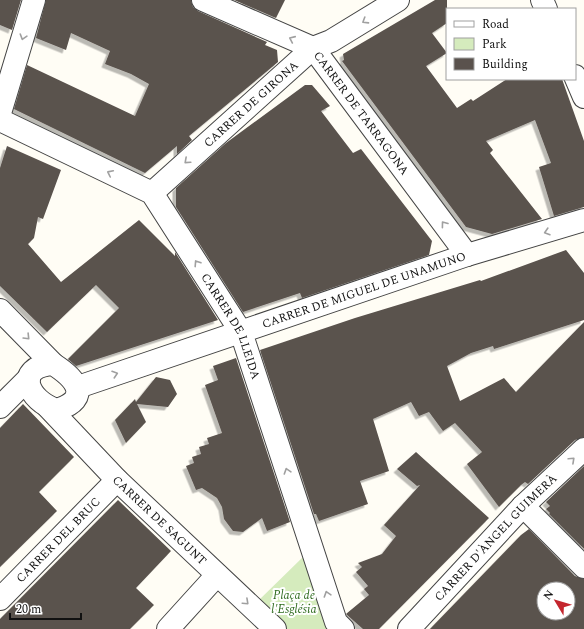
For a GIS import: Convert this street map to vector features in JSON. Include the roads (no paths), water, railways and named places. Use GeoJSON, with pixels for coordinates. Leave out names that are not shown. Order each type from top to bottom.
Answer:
{"type":"FeatureCollection","features":[{"type":"Feature","properties":{"kind":"street"},"geometry":{"type":"LineString","coordinates":[[0,113],[34,0]]}},
{"type":"Feature","properties":{"kind":"street","name":"CARRER DE TARRAGONA"},"geometry":{"type":"LineString","coordinates":[[203,0],[313,48],[467,255]]}},
{"type":"Feature","properties":{"kind":"street","name":"CARRER DE GIRONA"},"geometry":{"type":"LineString","coordinates":[[152,193],[313,48],[331,41],[398,0]]}},
{"type":"Feature","properties":{"kind":"street"},"geometry":{"type":"LineString","coordinates":[[576,78],[584,96]]}},
{"type":"Feature","properties":{"kind":"street"},"geometry":{"type":"LineString","coordinates":[[0,120],[152,193]]}},
{"type":"Feature","properties":{"kind":"street","name":"CARRER DE LLEIDA"},"geometry":{"type":"LineString","coordinates":[[152,193],[242,332],[336,622],[343,629]]}},
{"type":"Feature","properties":{"kind":"street","name":"CARRER DE MIGUEL DE UNAMUNO"},"geometry":{"type":"LineString","coordinates":[[78,387],[467,255],[584,220]]}},
{"type":"Feature","properties":{"kind":"street"},"geometry":{"type":"LineString","coordinates":[[0,310],[53,364],[73,378],[78,387],[78,394],[64,408],[57,410],[48,408],[34,396],[29,385],[29,378]]}},
{"type":"Feature","properties":{"kind":"street"},"geometry":{"type":"LineString","coordinates":[[0,407],[39,367],[53,364]]}},
{"type":"Feature","properties":{"kind":"street","name":"CARRER DE SAGUNT"},"geometry":{"type":"LineString","coordinates":[[48,408],[116,480],[275,629]]}},
{"type":"Feature","properties":{"kind":"street","name":"CARRER D'ÀNGEL GUIMERÀ"},"geometry":{"type":"LineString","coordinates":[[409,629],[523,506],[584,449]]}},
{"type":"Feature","properties":{"kind":"street","name":"CARRER DEL BRUC"},"geometry":{"type":"LineString","coordinates":[[0,599],[116,480]]}},
{"type":"Feature","properties":{"kind":"street"},"geometry":{"type":"LineString","coordinates":[[523,506],[584,567]]}},
{"type":"Feature","properties":{"kind":"street"},"geometry":{"type":"LineString","coordinates":[[168,629],[217,575]]}},
{"type":"Feature","properties":{"kind":"park label","name":"Plaça de l'Església"},"geometry":{"type":"Point","coordinates":[294,602]}}]}
